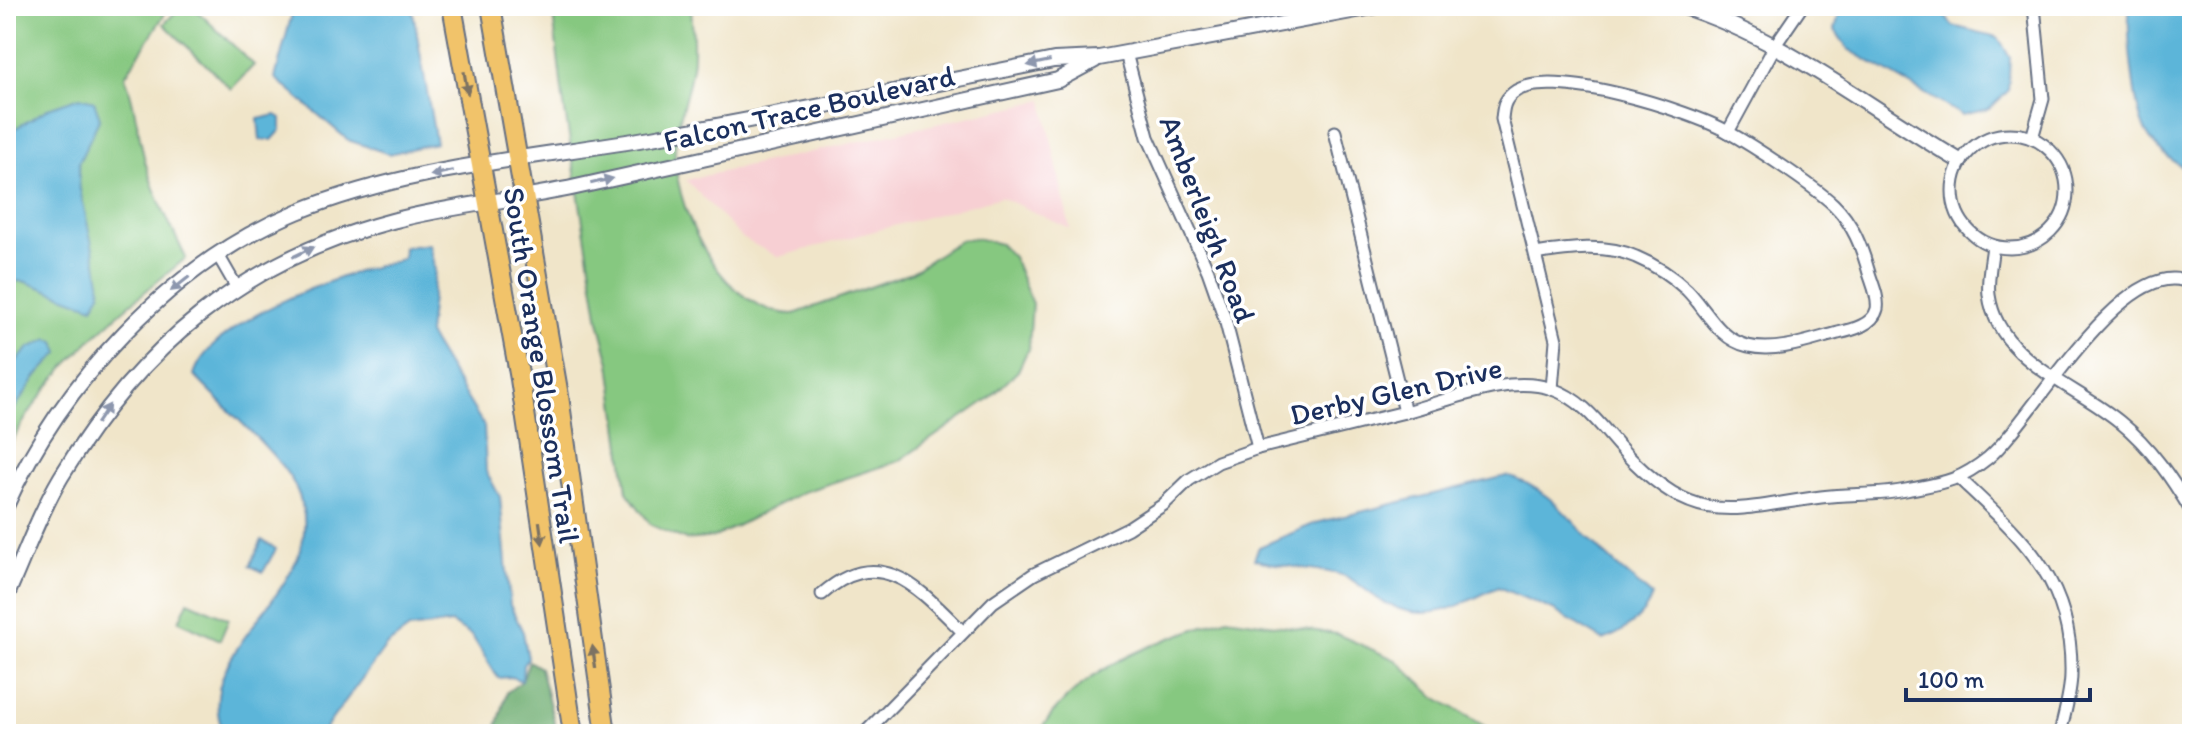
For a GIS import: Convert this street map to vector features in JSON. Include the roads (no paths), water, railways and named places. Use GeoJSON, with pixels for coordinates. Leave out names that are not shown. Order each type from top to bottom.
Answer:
{"type":"FeatureCollection","features":[{"type":"Feature","properties":{"kind":"main road","name":"South Orange Blossom Trail"},"geometry":{"type":"LineString","coordinates":[[452,6],[520,379],[573,734]]}},
{"type":"Feature","properties":{"kind":"main road","name":"South Orange Blossom Trail"},"geometry":{"type":"LineString","coordinates":[[491,6],[559,396],[606,734]]}},
{"type":"Feature","properties":{"kind":"street","name":"Falcon Trace Boulevard"},"geometry":{"type":"LineString","coordinates":[[6,506],[26,465],[65,404],[113,344],[162,299],[218,255],[295,213],[342,196],[481,166],[766,118],[1054,60],[1099,58],[1378,6]]}},
{"type":"Feature","properties":{"kind":"street"},"geometry":{"type":"LineString","coordinates":[[1681,6],[1722,19],[1776,44],[1873,110],[1960,161]]}},
{"type":"Feature","properties":{"kind":"street"},"geometry":{"type":"LineString","coordinates":[[1728,132],[1776,44],[1802,6]]}},
{"type":"Feature","properties":{"kind":"street"},"geometry":{"type":"LineString","coordinates":[[2032,138],[2043,99],[2034,6]]}},
{"type":"Feature","properties":{"kind":"street","name":"Amberleigh Road"},"geometry":{"type":"LineString","coordinates":[[1126,53],[1143,139],[1221,307],[1258,448]]}},
{"type":"Feature","properties":{"kind":"street","name":"Falcon Trace Boulevard"},"geometry":{"type":"LineString","coordinates":[[6,597],[60,479],[118,391],[169,339],[237,288],[312,247],[396,220],[525,197],[1058,80],[1099,58]]}},
{"type":"Feature","properties":{"kind":"street"},"geometry":{"type":"LineString","coordinates":[[1535,254],[1573,248],[1601,249],[1634,256],[1664,271],[1689,292],[1724,335],[1748,346],[1776,347],[1856,329],[1870,320],[1877,309],[1876,297],[1863,249],[1850,225],[1833,204],[1728,132],[1672,108],[1617,92],[1530,85],[1514,91],[1504,103],[1502,119],[1556,340],[1552,389]]}},
{"type":"Feature","properties":{"kind":"street"},"geometry":{"type":"LineString","coordinates":[[1335,132],[1405,412]]}},
{"type":"Feature","properties":{"kind":"street"},"geometry":{"type":"LineString","coordinates":[[2015,134],[2032,138],[2057,156],[2065,175],[2068,199],[2056,227],[2040,239],[2017,247],[1993,246],[1974,237],[1954,202],[1960,161],[1987,138],[2015,134]]}},
{"type":"Feature","properties":{"kind":"street"},"geometry":{"type":"LineString","coordinates":[[1993,246],[1988,293],[1996,323],[2015,350],[2121,422],[2163,465],[2192,512]]}},
{"type":"Feature","properties":{"kind":"street"},"geometry":{"type":"LineString","coordinates":[[218,255],[237,288]]}},
{"type":"Feature","properties":{"kind":"street","name":"Derby Glen Drive"},"geometry":{"type":"LineString","coordinates":[[864,734],[993,602],[1034,574],[1128,528],[1163,505],[1189,480],[1218,462],[1258,448],[1508,386],[1552,389],[1584,406],[1660,488],[1708,509],[1757,509],[1822,497],[1897,492],[1960,479],[1992,455],[2097,325],[2157,279],[2184,280],[2192,284]]}},
{"type":"Feature","properties":{"kind":"street"},"geometry":{"type":"LineString","coordinates":[[1960,479],[2027,543],[2058,598],[2069,637],[2071,676],[2060,734]]}},
{"type":"Feature","properties":{"kind":"street"},"geometry":{"type":"LineString","coordinates":[[822,594],[839,580],[885,571],[915,586],[963,632]]}},
{"type":"Feature","properties":{"kind":"water"},"geometry":{"type":"Polygon","coordinates":[[[294,6],[412,6],[436,143],[389,154],[348,140],[275,78],[294,6]]]}},
{"type":"Feature","properties":{"kind":"water"},"geometry":{"type":"Polygon","coordinates":[[[1847,6],[1936,6],[1953,26],[1998,37],[2010,58],[2008,91],[1989,109],[1962,115],[1848,49],[1835,30],[1839,14],[1847,6]]]}},
{"type":"Feature","properties":{"kind":"water"},"geometry":{"type":"Polygon","coordinates":[[[2130,6],[2192,6],[2192,174],[2160,150],[2150,139],[2142,122],[2132,70],[2130,6]]]}},
{"type":"Feature","properties":{"kind":"water"},"geometry":{"type":"Polygon","coordinates":[[[80,97],[94,101],[100,118],[79,162],[79,185],[100,281],[101,293],[93,307],[23,281],[6,282],[6,134],[51,107],[80,97]]]}},
{"type":"Feature","properties":{"kind":"water"},"geometry":{"type":"Polygon","coordinates":[[[276,115],[281,118],[281,130],[272,140],[260,140],[258,119],[276,115]]]}},
{"type":"Feature","properties":{"kind":"water"},"geometry":{"type":"Polygon","coordinates":[[[429,244],[435,270],[428,334],[484,426],[486,471],[500,497],[510,605],[523,632],[528,658],[523,665],[522,681],[511,677],[498,678],[472,636],[451,623],[409,629],[386,646],[321,734],[224,734],[217,702],[225,671],[241,642],[283,585],[299,555],[304,523],[296,488],[278,461],[194,375],[205,355],[224,336],[250,318],[312,288],[403,258],[404,247],[429,244]]]}},
{"type":"Feature","properties":{"kind":"water"},"geometry":{"type":"Polygon","coordinates":[[[49,339],[55,342],[59,353],[36,377],[6,421],[6,372],[29,348],[49,339]]]}},
{"type":"Feature","properties":{"kind":"water"},"geometry":{"type":"Polygon","coordinates":[[[1506,476],[1534,487],[1546,496],[1607,557],[1652,596],[1644,611],[1632,623],[1603,640],[1553,610],[1498,587],[1457,606],[1431,613],[1417,613],[1387,604],[1345,576],[1254,559],[1259,547],[1316,523],[1506,476]]]}},
{"type":"Feature","properties":{"kind":"water"},"geometry":{"type":"Polygon","coordinates":[[[262,540],[276,549],[263,572],[250,566],[262,540]]]}}]}
